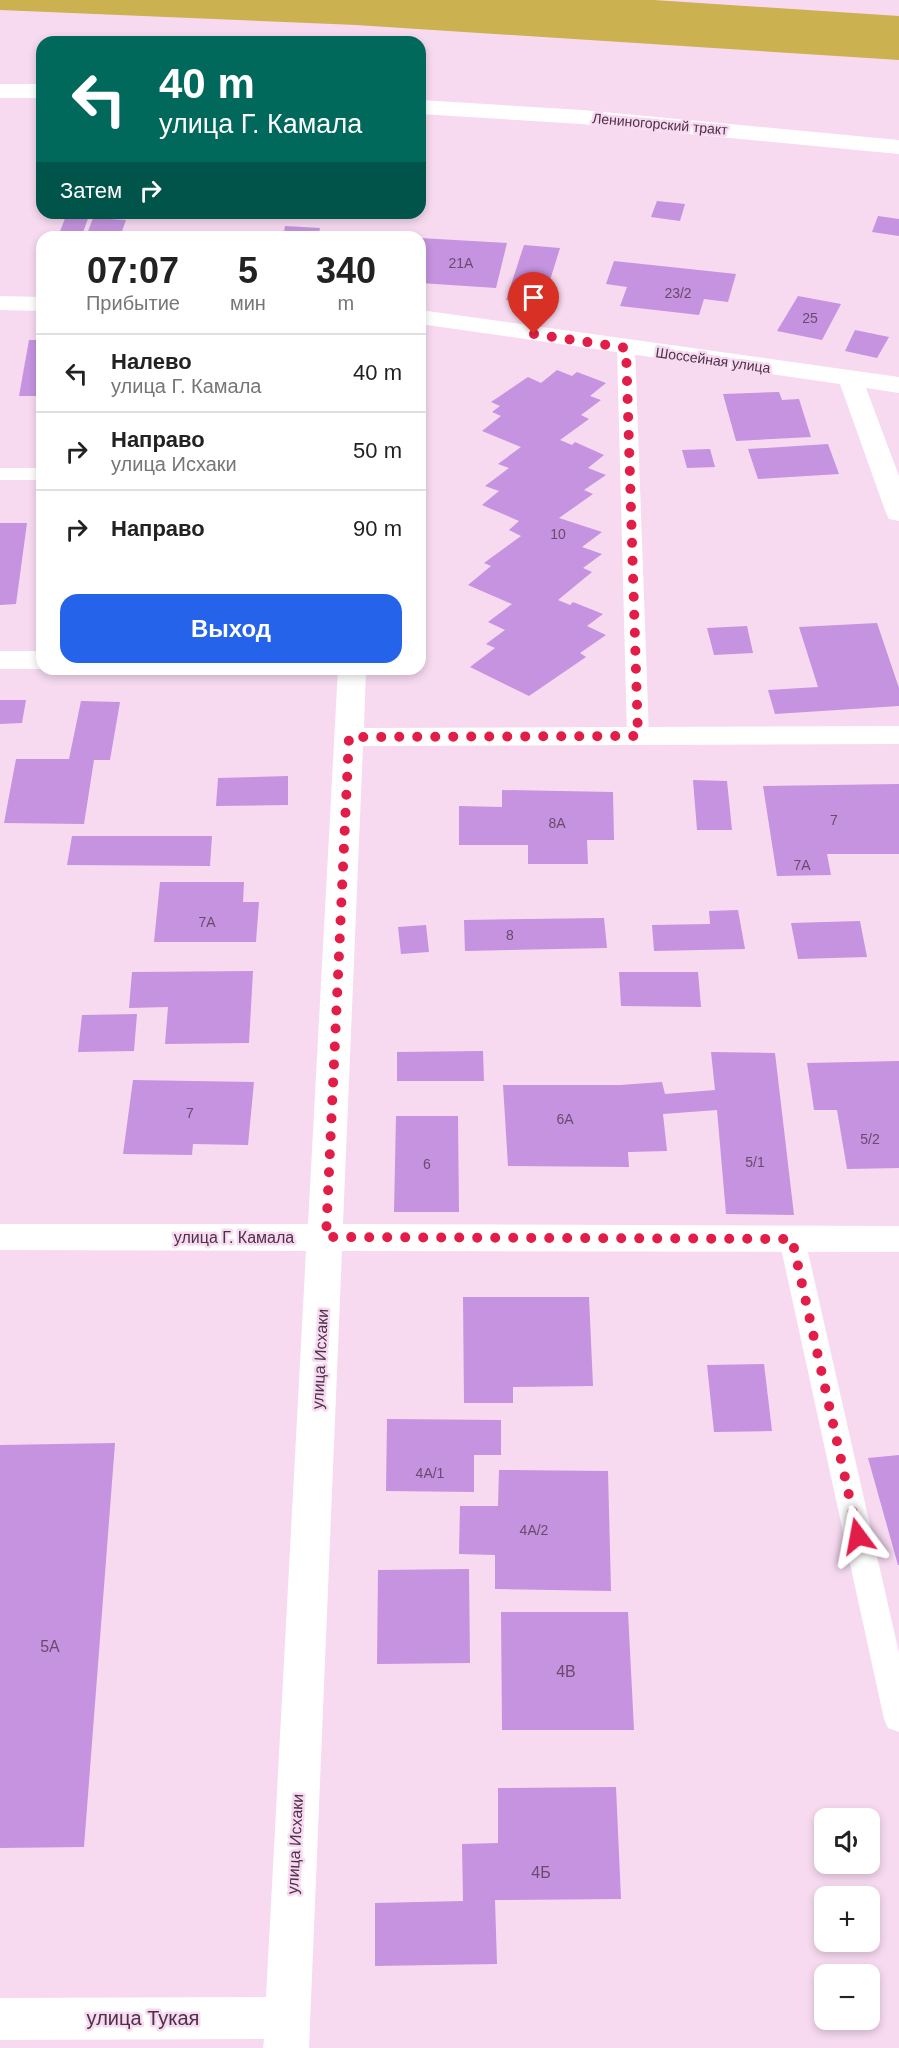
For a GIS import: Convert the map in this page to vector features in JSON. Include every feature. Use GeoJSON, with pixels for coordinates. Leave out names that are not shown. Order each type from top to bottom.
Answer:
{"type":"FeatureCollection","features":[{"type":"Feature","properties":{"kind":"street"},"geometry":{"type":"LineString","coordinates":[[0,91],[36,91]]}},
{"type":"Feature","properties":{"kind":"street","name":"Лениногорский тракт"},"geometry":{"type":"LineString","coordinates":[[426,107],[582,117],[899,147]]}},
{"type":"Feature","properties":{"kind":"street"},"geometry":{"type":"LineString","coordinates":[[0,303],[36,304]]}},
{"type":"Feature","properties":{"kind":"street","name":"Шоссейная улица"},"geometry":{"type":"LineString","coordinates":[[426,318],[899,386]]}},
{"type":"Feature","properties":{"kind":"street"},"geometry":{"type":"LineString","coordinates":[[850,378],[899,513]]}},
{"type":"Feature","properties":{"kind":"street"},"geometry":{"type":"LineString","coordinates":[[0,660],[36,660]]}},
{"type":"Feature","properties":{"kind":"street","name":"улица Исхаки"},"geometry":{"type":"LineString","coordinates":[[286,2033],[352,675]]}},
{"type":"Feature","properties":{"kind":"street"},"geometry":{"type":"LineString","coordinates":[[349,737],[899,735]]}},
{"type":"Feature","properties":{"kind":"street","name":"улица Г. Камала"},"geometry":{"type":"LineString","coordinates":[[0,1236],[899,1239]]}},
{"type":"Feature","properties":{"kind":"street","name":"улица Тукая"},"geometry":{"type":"LineString","coordinates":[[0,2019],[286,2033]]}},
{"type":"Feature","properties":{"kind":"lane"},"geometry":{"type":"LineString","coordinates":[[626,348],[638,736]]}},
{"type":"Feature","properties":{"kind":"lane"},"geometry":{"type":"LineString","coordinates":[[0,474],[36,474]]}},
{"type":"Feature","properties":{"kind":"lane"},"geometry":{"type":"LineString","coordinates":[[792,1239],[899,1719]]}},
{"type":"Feature","properties":{"kind":"shaded area"},"geometry":{"type":"Polygon","coordinates":[[[0,0],[654,0],[899,16],[899,60],[356,25],[0,10],[0,0]]]}},
{"type":"Feature","properties":{"kind":"building"},"geometry":{"type":"Polygon","coordinates":[[[657,201],[685,204],[680,221],[651,217],[657,201]]]}},
{"type":"Feature","properties":{"kind":"building"},"geometry":{"type":"Polygon","coordinates":[[[878,216],[899,219],[899,236],[872,232],[878,216]]]}},
{"type":"Feature","properties":{"kind":"building"},"geometry":{"type":"Polygon","coordinates":[[[65,219],[88,219],[83,231],[60,231],[65,219]]]}},
{"type":"Feature","properties":{"kind":"building"},"geometry":{"type":"Polygon","coordinates":[[[93,219],[126,220],[122,231],[88,231],[93,219]]]}},
{"type":"Feature","properties":{"kind":"building"},"geometry":{"type":"Polygon","coordinates":[[[285,226],[320,228],[319,231],[284,231],[285,226]]]}},
{"type":"Feature","properties":{"kind":"building"},"geometry":{"type":"Polygon","coordinates":[[[426,238],[507,243],[496,288],[426,283],[426,238]]]}},
{"type":"Feature","properties":{"kind":"building"},"geometry":{"type":"Polygon","coordinates":[[[524,245],[560,248],[543,303],[506,300],[524,245]]]}},
{"type":"Feature","properties":{"kind":"building"},"geometry":{"type":"Polygon","coordinates":[[[614,261],[736,274],[728,302],[704,299],[699,315],[620,306],[627,287],[606,284],[614,261]]]}},
{"type":"Feature","properties":{"kind":"building"},"geometry":{"type":"Polygon","coordinates":[[[798,296],[841,304],[822,340],[777,331],[798,296]]]}},
{"type":"Feature","properties":{"kind":"building"},"geometry":{"type":"Polygon","coordinates":[[[855,330],[889,337],[877,358],[845,351],[855,330]]]}},
{"type":"Feature","properties":{"kind":"building"},"geometry":{"type":"Polygon","coordinates":[[[29,340],[36,340],[36,396],[19,396],[29,340]]]}},
{"type":"Feature","properties":{"kind":"building"},"geometry":{"type":"Polygon","coordinates":[[[557,370],[572,376],[577,372],[606,383],[590,396],[601,400],[581,415],[589,419],[560,440],[572,445],[575,442],[604,455],[588,468],[606,475],[584,490],[593,494],[559,518],[602,532],[582,547],[602,554],[583,568],[592,572],[558,600],[570,605],[573,602],[603,614],[587,626],[606,635],[580,653],[586,657],[529,696],[470,667],[495,648],[486,644],[505,630],[488,622],[512,604],[468,585],[491,566],[484,563],[521,536],[509,530],[519,521],[482,505],[499,491],[485,486],[509,468],[498,464],[521,447],[482,431],[501,416],[492,412],[500,406],[491,402],[528,377],[541,383],[557,370]]]}},
{"type":"Feature","properties":{"kind":"building"},"geometry":{"type":"Polygon","coordinates":[[[779,392],[782,400],[799,399],[811,437],[736,441],[723,394],[779,392]]]}},
{"type":"Feature","properties":{"kind":"building"},"geometry":{"type":"Polygon","coordinates":[[[828,444],[839,474],[758,479],[748,449],[828,444]]]}},
{"type":"Feature","properties":{"kind":"building"},"geometry":{"type":"Polygon","coordinates":[[[710,449],[715,467],[687,468],[682,450],[710,449]]]}},
{"type":"Feature","properties":{"kind":"building"},"geometry":{"type":"Polygon","coordinates":[[[0,523],[27,523],[16,604],[0,605],[0,523]]]}},
{"type":"Feature","properties":{"kind":"building"},"geometry":{"type":"Polygon","coordinates":[[[877,623],[899,688],[899,706],[775,714],[768,690],[818,687],[799,627],[877,623]]]}},
{"type":"Feature","properties":{"kind":"building"},"geometry":{"type":"Polygon","coordinates":[[[747,626],[753,653],[714,655],[707,628],[747,626]]]}},
{"type":"Feature","properties":{"kind":"building"},"geometry":{"type":"Polygon","coordinates":[[[0,700],[26,700],[22,723],[0,724],[0,700]]]}},
{"type":"Feature","properties":{"kind":"building"},"geometry":{"type":"Polygon","coordinates":[[[81,701],[120,702],[110,760],[94,760],[84,824],[4,823],[16,759],[69,759],[81,701]]]}},
{"type":"Feature","properties":{"kind":"building"},"geometry":{"type":"Polygon","coordinates":[[[288,776],[288,805],[216,806],[218,778],[288,776]]]}},
{"type":"Feature","properties":{"kind":"building"},"geometry":{"type":"Polygon","coordinates":[[[693,780],[727,781],[732,830],[697,830],[693,780]]]}},
{"type":"Feature","properties":{"kind":"building"},"geometry":{"type":"Polygon","coordinates":[[[899,784],[899,854],[827,854],[831,875],[777,876],[763,786],[899,784]]]}},
{"type":"Feature","properties":{"kind":"building"},"geometry":{"type":"Polygon","coordinates":[[[502,790],[613,792],[614,840],[587,840],[588,864],[528,864],[528,845],[459,845],[459,806],[502,807],[502,790]]]}},
{"type":"Feature","properties":{"kind":"building"},"geometry":{"type":"Polygon","coordinates":[[[72,836],[212,836],[210,866],[67,865],[72,836]]]}},
{"type":"Feature","properties":{"kind":"building"},"geometry":{"type":"Polygon","coordinates":[[[160,882],[244,882],[243,902],[259,902],[256,942],[154,942],[160,882]]]}},
{"type":"Feature","properties":{"kind":"building"},"geometry":{"type":"Polygon","coordinates":[[[738,910],[745,949],[654,951],[652,925],[710,924],[709,911],[738,910]]]}},
{"type":"Feature","properties":{"kind":"building"},"geometry":{"type":"Polygon","coordinates":[[[604,918],[607,948],[465,951],[464,920],[604,918]]]}},
{"type":"Feature","properties":{"kind":"building"},"geometry":{"type":"Polygon","coordinates":[[[860,921],[867,957],[798,959],[791,923],[860,921]]]}},
{"type":"Feature","properties":{"kind":"building"},"geometry":{"type":"Polygon","coordinates":[[[426,925],[429,952],[401,954],[398,927],[426,925]]]}},
{"type":"Feature","properties":{"kind":"building"},"geometry":{"type":"Polygon","coordinates":[[[253,971],[249,1043],[165,1044],[168,1007],[129,1008],[132,972],[253,971]]]}},
{"type":"Feature","properties":{"kind":"building"},"geometry":{"type":"Polygon","coordinates":[[[619,972],[698,972],[701,1007],[621,1006],[619,972]]]}},
{"type":"Feature","properties":{"kind":"building"},"geometry":{"type":"Polygon","coordinates":[[[137,1014],[134,1051],[78,1052],[82,1015],[137,1014]]]}},
{"type":"Feature","properties":{"kind":"building"},"geometry":{"type":"Polygon","coordinates":[[[483,1051],[484,1081],[397,1081],[397,1052],[483,1051]]]}},
{"type":"Feature","properties":{"kind":"building"},"geometry":{"type":"Polygon","coordinates":[[[711,1052],[775,1053],[794,1215],[726,1214],[717,1110],[663,1114],[667,1151],[628,1152],[629,1167],[508,1166],[503,1085],[620,1085],[662,1082],[665,1094],[715,1090],[711,1052]]]}},
{"type":"Feature","properties":{"kind":"building"},"geometry":{"type":"Polygon","coordinates":[[[899,1061],[899,1168],[847,1169],[837,1110],[814,1110],[807,1063],[899,1061]]]}},
{"type":"Feature","properties":{"kind":"building"},"geometry":{"type":"Polygon","coordinates":[[[133,1080],[254,1082],[248,1145],[193,1144],[192,1155],[123,1154],[133,1080]]]}},
{"type":"Feature","properties":{"kind":"building"},"geometry":{"type":"Polygon","coordinates":[[[396,1116],[458,1116],[459,1212],[394,1212],[396,1116]]]}},
{"type":"Feature","properties":{"kind":"building"},"geometry":{"type":"Polygon","coordinates":[[[463,1297],[589,1297],[593,1386],[513,1387],[513,1403],[464,1403],[463,1297]]]}},
{"type":"Feature","properties":{"kind":"building"},"geometry":{"type":"Polygon","coordinates":[[[764,1364],[772,1431],[714,1432],[707,1365],[764,1364]]]}},
{"type":"Feature","properties":{"kind":"building"},"geometry":{"type":"Polygon","coordinates":[[[387,1419],[501,1420],[501,1455],[474,1455],[474,1492],[386,1491],[387,1419]]]}},
{"type":"Feature","properties":{"kind":"building"},"geometry":{"type":"Polygon","coordinates":[[[115,1443],[84,1847],[0,1848],[0,1445],[115,1443]]]}},
{"type":"Feature","properties":{"kind":"building"},"geometry":{"type":"Polygon","coordinates":[[[899,1455],[899,1565],[898,1565],[868,1458],[899,1455]]]}},
{"type":"Feature","properties":{"kind":"building"},"geometry":{"type":"Polygon","coordinates":[[[499,1470],[608,1471],[611,1591],[495,1589],[495,1555],[459,1554],[460,1506],[498,1506],[499,1470]]]}},
{"type":"Feature","properties":{"kind":"building"},"geometry":{"type":"Polygon","coordinates":[[[469,1569],[470,1663],[377,1664],[378,1570],[469,1569]]]}},
{"type":"Feature","properties":{"kind":"building"},"geometry":{"type":"Polygon","coordinates":[[[501,1612],[628,1612],[634,1730],[502,1730],[501,1612]]]}},
{"type":"Feature","properties":{"kind":"building"},"geometry":{"type":"Polygon","coordinates":[[[616,1787],[621,1899],[495,1900],[497,1964],[375,1966],[375,1903],[463,1901],[462,1844],[498,1843],[498,1788],[616,1787]]]}},
{"type":"Feature","properties":{"kind":"route"},"geometry":{"type":"LineString","coordinates":[[534,334],[626,348],[638,736],[349,737],[326,1237],[792,1239],[858,1536]]}}]}
